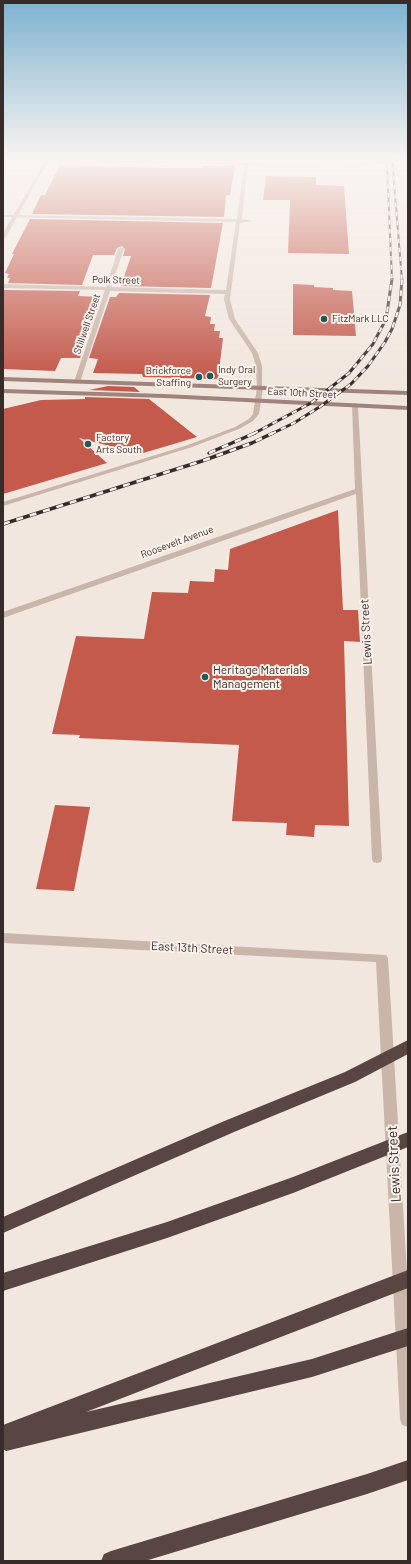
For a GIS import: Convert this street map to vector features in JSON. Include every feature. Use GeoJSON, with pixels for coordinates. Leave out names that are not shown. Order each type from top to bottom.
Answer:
{"type":"FeatureCollection","features":[{"type":"Feature","properties":{"kind":"highway"},"geometry":{"type":"LineString","coordinates":[[3,1225],[228,1127],[350,1077],[408,1047]]}},
{"type":"Feature","properties":{"kind":"highway"},"geometry":{"type":"LineString","coordinates":[[3,1282],[167,1230],[293,1185],[408,1138]]}},
{"type":"Feature","properties":{"kind":"highway"},"geometry":{"type":"LineString","coordinates":[[3,1435],[408,1280]]}},
{"type":"Feature","properties":{"kind":"highway"},"geometry":{"type":"LineString","coordinates":[[3,1441],[312,1368],[408,1337]]}},
{"type":"Feature","properties":{"kind":"highway"},"geometry":{"type":"LineString","coordinates":[[111,1561],[367,1484],[408,1470]]}},
{"type":"Feature","properties":{"kind":"main road","name":"East 10th Street"},"geometry":{"type":"LineString","coordinates":[[3,379],[408,394]]}},
{"type":"Feature","properties":{"kind":"main road","name":"East 10th Street"},"geometry":{"type":"LineString","coordinates":[[3,391],[259,400],[408,408]]}},
{"type":"Feature","properties":{"kind":"street"},"geometry":{"type":"LineString","coordinates":[[3,504],[190,446],[237,428],[251,420],[256,414],[259,400],[259,366],[255,353],[230,313],[227,299],[237,231]]}},
{"type":"Feature","properties":{"kind":"street","name":"Stillwell Street"},"geometry":{"type":"LineString","coordinates":[[77,382],[121,249]]}},
{"type":"Feature","properties":{"kind":"street","name":"Polk Street"},"geometry":{"type":"LineString","coordinates":[[3,286],[228,292]]}},
{"type":"Feature","properties":{"kind":"street","name":"Lewis Street"},"geometry":{"type":"LineString","coordinates":[[355,405],[377,859]]}},
{"type":"Feature","properties":{"kind":"street","name":"Roosevelt Avenue"},"geometry":{"type":"LineString","coordinates":[[3,615],[359,490]]}},
{"type":"Feature","properties":{"kind":"street","name":"East 13th Street"},"geometry":{"type":"LineString","coordinates":[[3,938],[382,958]]}},
{"type":"Feature","properties":{"kind":"street","name":"Lewis Street"},"geometry":{"type":"LineString","coordinates":[[382,958],[408,1419]]}},
{"type":"Feature","properties":{"kind":"building"},"geometry":{"type":"Polygon","coordinates":[[[24,231],[222,231],[211,288],[121,286],[131,256],[123,256],[125,249],[122,246],[117,248],[114,255],[93,255],[82,285],[8,283],[10,278],[7,278],[9,274],[5,273],[14,254],[12,254],[24,231]]]}},
{"type":"Feature","properties":{"kind":"building"},"geometry":{"type":"Polygon","coordinates":[[[289,231],[347,231],[349,254],[288,253],[289,231]]]}},
{"type":"Feature","properties":{"kind":"building","name":"FitzMark LLC"},"geometry":{"type":"Polygon","coordinates":[[[293,284],[314,285],[314,287],[333,288],[333,290],[352,291],[356,336],[293,335],[293,284]]]}},
{"type":"Feature","properties":{"kind":"building"},"geometry":{"type":"Polygon","coordinates":[[[4,290],[80,291],[78,296],[101,297],[80,358],[61,358],[55,371],[3,369],[4,290]]]}},
{"type":"Feature","properties":{"kind":"building"},"geometry":{"type":"Polygon","coordinates":[[[119,293],[210,295],[205,316],[211,317],[210,324],[215,324],[214,331],[220,331],[219,338],[223,338],[218,379],[143,377],[142,374],[93,373],[98,359],[89,358],[110,297],[116,297],[119,293]]]}},
{"type":"Feature","properties":{"kind":"building"},"geometry":{"type":"Polygon","coordinates":[[[108,386],[134,387],[140,392],[89,390],[108,386]]]}},
{"type":"Feature","properties":{"kind":"building","name":"Factory Arts South"},"geometry":{"type":"Polygon","coordinates":[[[85,397],[149,399],[197,437],[140,454],[79,438],[107,463],[3,494],[3,409],[41,400],[85,399],[85,397]]]}},
{"type":"Feature","properties":{"kind":"building","name":"Heritage Materials Management"},"geometry":{"type":"Polygon","coordinates":[[[338,510],[343,610],[358,610],[360,642],[344,641],[349,826],[315,825],[314,837],[286,835],[287,823],[232,821],[239,745],[79,738],[80,735],[52,734],[76,636],[144,639],[152,592],[188,593],[190,581],[214,582],[215,569],[228,570],[230,549],[338,510]]]}},
{"type":"Feature","properties":{"kind":"building"},"geometry":{"type":"Polygon","coordinates":[[[55,805],[90,807],[74,891],[36,889],[55,805]]]}},
{"type":"Feature","properties":{"kind":"railway"},"geometry":{"type":"LineString","coordinates":[[390,231],[392,279]]}},
{"type":"Feature","properties":{"kind":"railway"},"geometry":{"type":"LineString","coordinates":[[398,231],[402,280]]}},
{"type":"Feature","properties":{"kind":"railway"},"geometry":{"type":"LineString","coordinates":[[254,433],[311,403],[349,373],[373,344],[386,319],[392,279]]}},
{"type":"Feature","properties":{"kind":"railway"},"geometry":{"type":"LineString","coordinates":[[271,434],[294,423],[321,406],[351,384],[368,366],[385,342],[392,329],[400,305],[402,280]]}},
{"type":"Feature","properties":{"kind":"railway"},"geometry":{"type":"LineString","coordinates":[[209,453],[254,433]]}},
{"type":"Feature","properties":{"kind":"railway"},"geometry":{"type":"LineString","coordinates":[[3,524],[202,461],[252,443],[273,433]]}},
{"type":"Feature","properties":{"kind":"place","name":"FitzMark LLC"},"geometry":{"type":"Point","coordinates":[324,319]}},
{"type":"Feature","properties":{"kind":"place","name":"Indy Oral Surgery"},"geometry":{"type":"Point","coordinates":[210,376]}},
{"type":"Feature","properties":{"kind":"place","name":"Brickforce Staffing"},"geometry":{"type":"Point","coordinates":[199,377]}},
{"type":"Feature","properties":{"kind":"place","name":"Factory Arts South"},"geometry":{"type":"Point","coordinates":[88,444]}},
{"type":"Feature","properties":{"kind":"place","name":"Heritage Materials Management"},"geometry":{"type":"Point","coordinates":[205,677]}}]}
